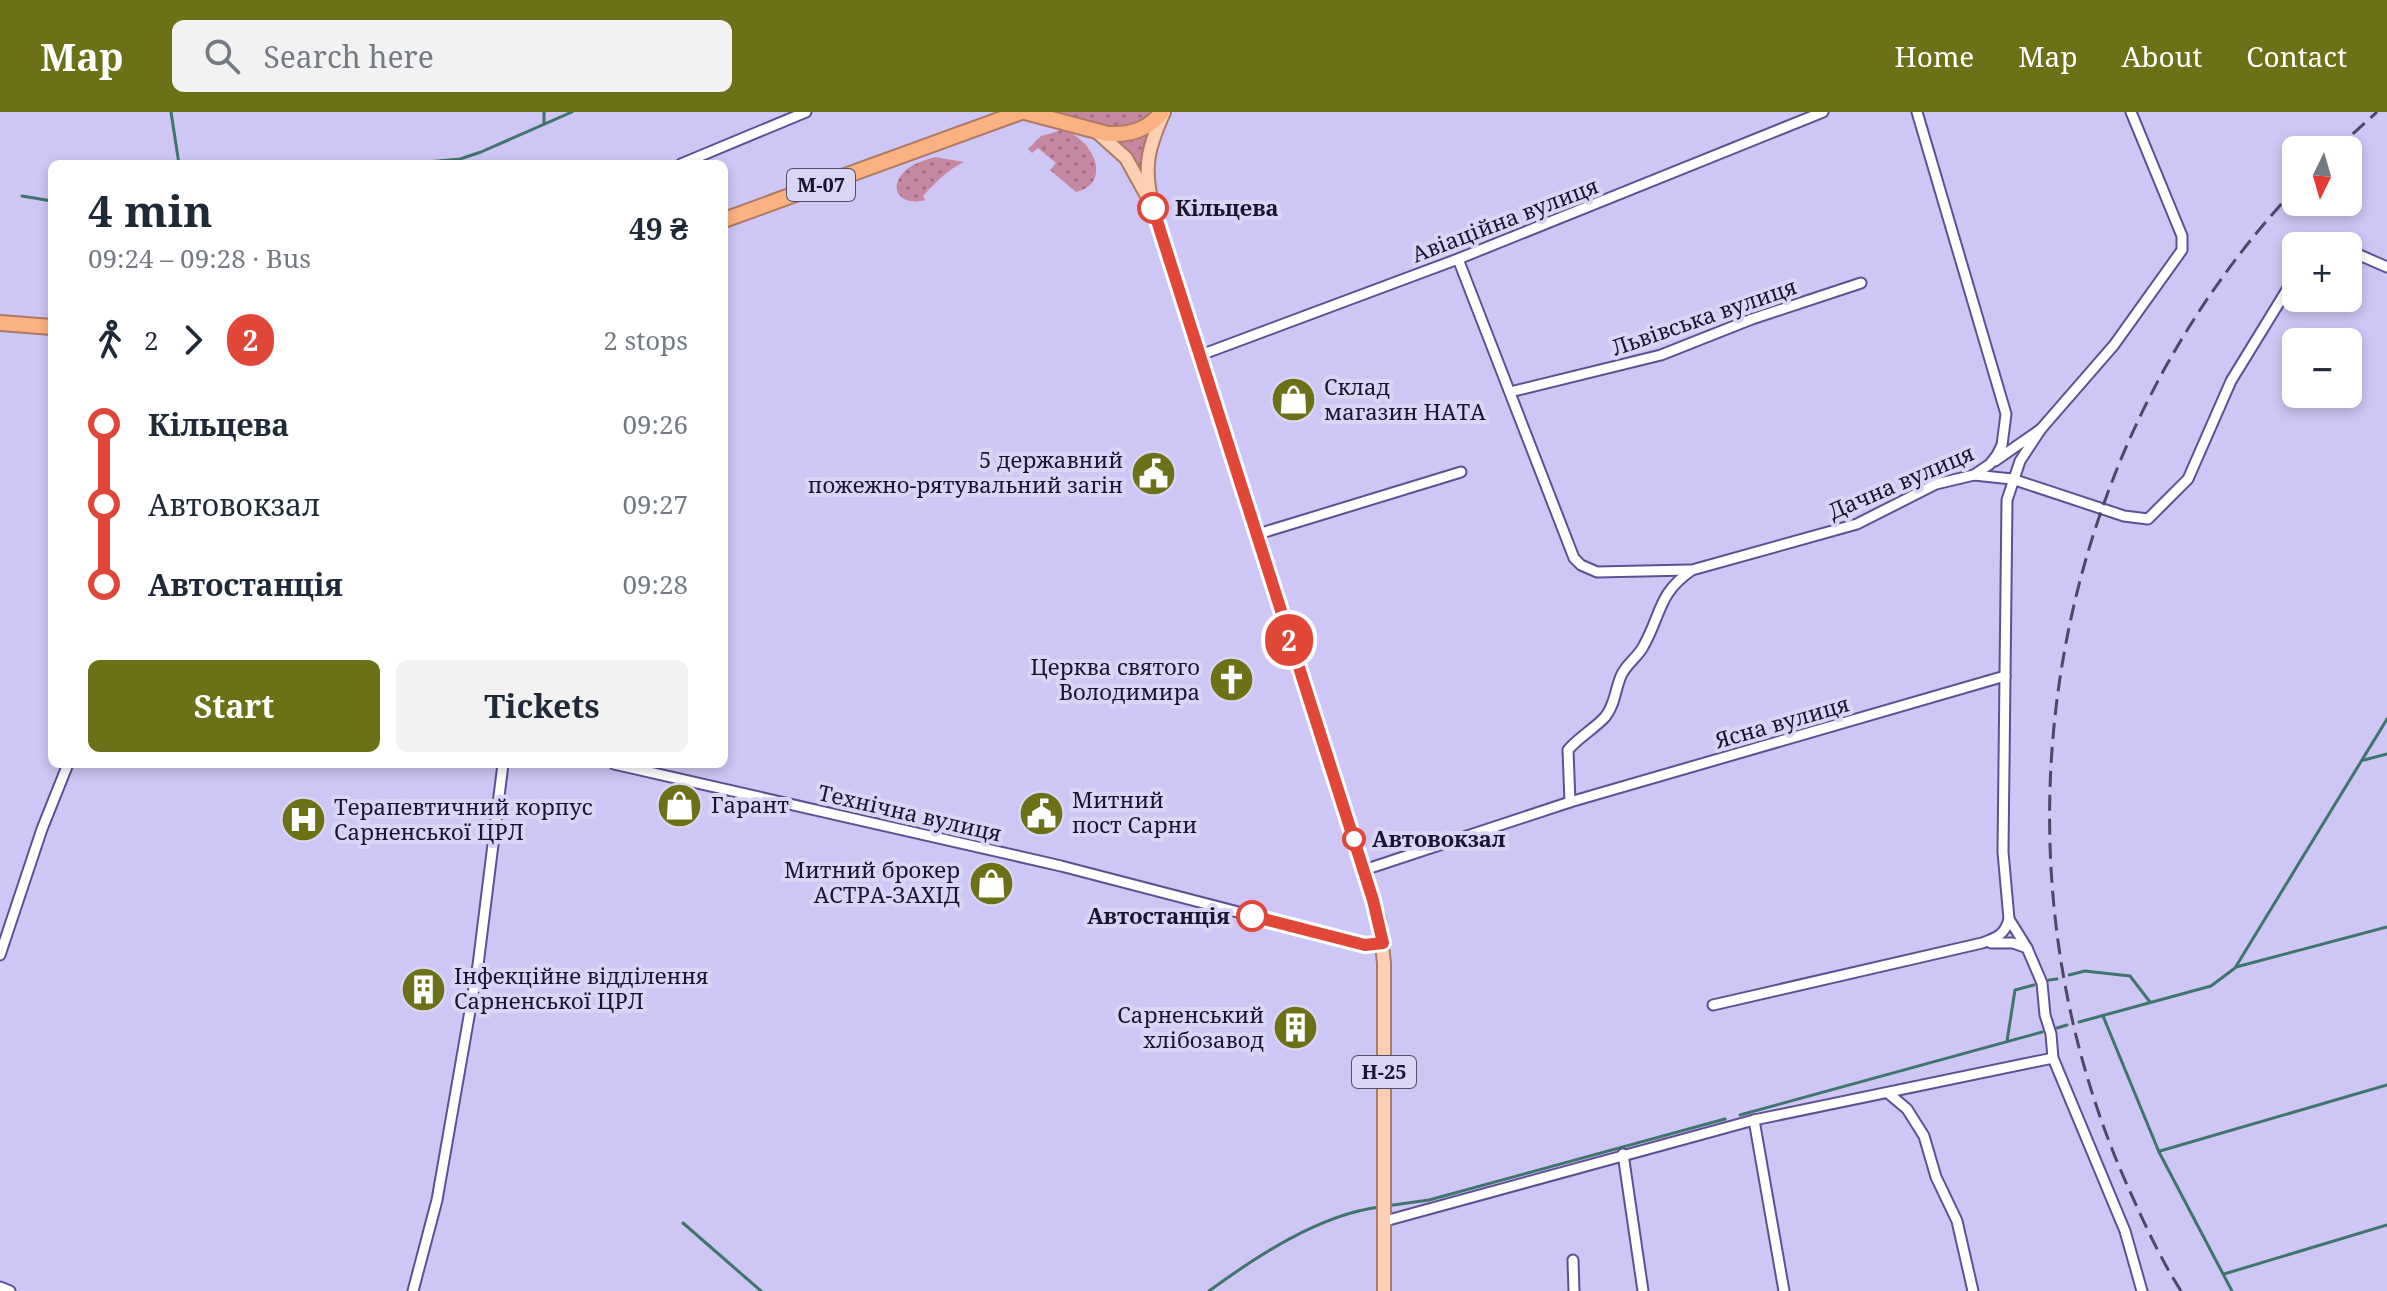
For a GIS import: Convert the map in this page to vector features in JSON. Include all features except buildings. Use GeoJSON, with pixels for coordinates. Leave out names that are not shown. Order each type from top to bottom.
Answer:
{"type":"FeatureCollection","features":[{"type":"Feature","properties":{"kind":"highway","name":"М-07"},"geometry":{"type":"LineString","coordinates":[[728,219],[1023,112],[1122,134],[1154,121],[1163,112]]}},
{"type":"Feature","properties":{"kind":"highway","name":"Н-25"},"geometry":{"type":"LineString","coordinates":[[1070,112],[1092,129]]}},
{"type":"Feature","properties":{"kind":"highway"},"geometry":{"type":"LineString","coordinates":[[0,323],[48,327]]}},
{"type":"Feature","properties":{"kind":"main road","name":"Н-25"},"geometry":{"type":"LineString","coordinates":[[1163,112],[1146,165],[1153,208],[1364,870],[1383,943],[1384,1291]]}},
{"type":"Feature","properties":{"kind":"main road","name":"Н-25"},"geometry":{"type":"LineString","coordinates":[[1092,129],[1126,158],[1153,208]]}},
{"type":"Feature","properties":{"kind":"street"},"geometry":{"type":"LineString","coordinates":[[691,160],[806,112]]}},
{"type":"Feature","properties":{"kind":"street","name":"Авіаційна вулиця"},"geometry":{"type":"LineString","coordinates":[[1198,356],[1458,259],[1823,112]]}},
{"type":"Feature","properties":{"kind":"street","name":"Дачна вулиця"},"geometry":{"type":"LineString","coordinates":[[1570,802],[1568,750],[1606,716],[1629,661],[1642,650],[1662,600],[1674,582],[1692,570],[1857,524],[1936,484],[1974,475],[1990,464],[2002,445],[2006,414],[1917,112]]}},
{"type":"Feature","properties":{"kind":"street"},"geometry":{"type":"LineString","coordinates":[[2131,112],[2182,236],[2182,250],[2114,345],[2041,429],[2012,479],[2007,500],[2003,852],[2009,919],[2027,948],[2042,983],[2053,1058],[2125,1231],[2142,1291]]}},
{"type":"Feature","properties":{"kind":"street"},"geometry":{"type":"LineString","coordinates":[[2362,256],[2387,267]]}},
{"type":"Feature","properties":{"kind":"street"},"geometry":{"type":"LineString","coordinates":[[1458,259],[1574,558],[1597,572],[1692,570]]}},
{"type":"Feature","properties":{"kind":"street","name":"Львівська вулиця"},"geometry":{"type":"LineString","coordinates":[[1510,392],[1661,355],[1752,319],[1861,283]]}},
{"type":"Feature","properties":{"kind":"street"},"geometry":{"type":"LineString","coordinates":[[1974,475],[2012,479],[2124,516],[2148,519],[2188,479],[2231,381],[2282,298]]}},
{"type":"Feature","properties":{"kind":"street"},"geometry":{"type":"LineString","coordinates":[[1990,464],[2041,429]]}},
{"type":"Feature","properties":{"kind":"street"},"geometry":{"type":"LineString","coordinates":[[1255,535],[1461,472]]}},
{"type":"Feature","properties":{"kind":"street","name":"Ясна вулиця"},"geometry":{"type":"LineString","coordinates":[[1364,870],[1570,802],[2005,676]]}},
{"type":"Feature","properties":{"kind":"street"},"geometry":{"type":"LineString","coordinates":[[0,955],[42,829],[66,768]]}},
{"type":"Feature","properties":{"kind":"street"},"geometry":{"type":"LineString","coordinates":[[413,1291],[437,1200],[475,981],[502,768]]}},
{"type":"Feature","properties":{"kind":"street","name":"Технічна вулиця"},"geometry":{"type":"LineString","coordinates":[[632,768],[1061,866],[1365,945],[1383,943]]}},
{"type":"Feature","properties":{"kind":"street"},"geometry":{"type":"LineString","coordinates":[[1713,1005],[1982,943],[2003,934],[2009,919]]}},
{"type":"Feature","properties":{"kind":"street"},"geometry":{"type":"LineString","coordinates":[[1982,943],[2013,943],[2027,948]]}},
{"type":"Feature","properties":{"kind":"street"},"geometry":{"type":"LineString","coordinates":[[1385,1212],[1754,1120],[2053,1058]]}},
{"type":"Feature","properties":{"kind":"street"},"geometry":{"type":"LineString","coordinates":[[1888,1093],[1907,1109],[1924,1136],[1936,1177],[1957,1221],[1973,1291]]}},
{"type":"Feature","properties":{"kind":"street"},"geometry":{"type":"LineString","coordinates":[[1754,1120],[1784,1291]]}},
{"type":"Feature","properties":{"kind":"street"},"geometry":{"type":"LineString","coordinates":[[1623,1154],[1643,1291]]}},
{"type":"Feature","properties":{"kind":"street"},"geometry":{"type":"LineString","coordinates":[[1573,1260],[1574,1291]]}},
{"type":"Feature","properties":{"kind":"street"},"geometry":{"type":"LineString","coordinates":[[0,1287],[10,1291]]}},
{"type":"Feature","properties":{"kind":"shaded area"},"geometry":{"type":"Polygon","coordinates":[[[1025,112],[1164,112],[1148,186],[1097,132],[1025,112]]]}},
{"type":"Feature","properties":{"kind":"shaded area"},"geometry":{"type":"Polygon","coordinates":[[[1062,130],[1083,142],[1095,161],[1094,180],[1076,192],[1050,170],[1056,163],[1038,148],[1032,153],[1028,149],[1041,136],[1062,130]]]}},
{"type":"Feature","properties":{"kind":"shaded area"},"geometry":{"type":"Polygon","coordinates":[[[935,157],[964,162],[937,181],[923,196],[925,200],[909,201],[903,198],[897,189],[900,177],[913,165],[935,157]]]}},
{"type":"Feature","properties":{"kind":"waterway"},"geometry":{"type":"LineString","coordinates":[[171,112],[178,160]]}},
{"type":"Feature","properties":{"kind":"waterway"},"geometry":{"type":"LineString","coordinates":[[544,112],[544,124]]}},
{"type":"Feature","properties":{"kind":"waterway"},"geometry":{"type":"LineString","coordinates":[[449,160],[481,152],[572,112]]}},
{"type":"Feature","properties":{"kind":"waterway"},"geometry":{"type":"LineString","coordinates":[[22,196],[48,200]]}},
{"type":"Feature","properties":{"kind":"waterway"},"geometry":{"type":"LineString","coordinates":[[2079,1022],[2211,986],[2235,968],[2387,719]]}},
{"type":"Feature","properties":{"kind":"waterway"},"geometry":{"type":"LineString","coordinates":[[2364,760],[2387,754]]}},
{"type":"Feature","properties":{"kind":"waterway"},"geometry":{"type":"LineString","coordinates":[[2236,967],[2387,927]]}},
{"type":"Feature","properties":{"kind":"waterway"},"geometry":{"type":"LineString","coordinates":[[2069,975],[2085,971],[2130,976],[2150,1002]]}},
{"type":"Feature","properties":{"kind":"waterway"},"geometry":{"type":"LineString","coordinates":[[2049,980],[2057,979]]}},
{"type":"Feature","properties":{"kind":"waterway"},"geometry":{"type":"LineString","coordinates":[[2007,1041],[2015,990],[2034,985]]}},
{"type":"Feature","properties":{"kind":"waterway"},"geometry":{"type":"LineString","coordinates":[[2103,1016],[2159,1152],[2232,1291]]}},
{"type":"Feature","properties":{"kind":"waterway"},"geometry":{"type":"LineString","coordinates":[[2057,1028],[2067,1025]]}},
{"type":"Feature","properties":{"kind":"waterway"},"geometry":{"type":"LineString","coordinates":[[1740,1115],[2042,1032]]}},
{"type":"Feature","properties":{"kind":"waterway"},"geometry":{"type":"LineString","coordinates":[[2160,1151],[2387,1085]]}},
{"type":"Feature","properties":{"kind":"waterway"},"geometry":{"type":"LineString","coordinates":[[1386,1206],[1429,1200],[1725,1119]]}},
{"type":"Feature","properties":{"kind":"waterway"},"geometry":{"type":"LineString","coordinates":[[1209,1291],[1268,1251],[1312,1228],[1356,1211],[1379,1207]]}},
{"type":"Feature","properties":{"kind":"waterway"},"geometry":{"type":"LineString","coordinates":[[683,1223],[761,1291]]}},
{"type":"Feature","properties":{"kind":"waterway"},"geometry":{"type":"LineString","coordinates":[[2224,1274],[2387,1225]]}},
{"type":"Feature","properties":{"kind":"railway"},"geometry":{"type":"LineString","coordinates":[[2350,136],[2377,112]]}},
{"type":"Feature","properties":{"kind":"railway"},"geometry":{"type":"LineString","coordinates":[[2181,1291],[2157,1249],[2124,1178],[2080,1051],[2055,920],[2050,788],[2063,657],[2095,529],[2145,407],[2212,292],[2282,205]]}},
{"type":"Feature","properties":{"kind":"bus line","name":"2"},"geometry":{"type":"LineString","coordinates":[[1153,208],[1379,919],[1383,943],[1365,945],[1252,916]]}},
{"type":"Feature","properties":{"kind":"place","name":"Кільцева"},"geometry":{"type":"Point","coordinates":[1153,208]}},
{"type":"Feature","properties":{"kind":"place","name":"Склад магазин НАТА"},"geometry":{"type":"Point","coordinates":[1293,400]}},
{"type":"Feature","properties":{"kind":"place","name":"5 державний пожежно-рятувальний загін"},"geometry":{"type":"Point","coordinates":[1154,473]}},
{"type":"Feature","properties":{"kind":"place","name":"Церква святого Володимира"},"geometry":{"type":"Point","coordinates":[1231,680]}},
{"type":"Feature","properties":{"kind":"place","name":"Гарант"},"geometry":{"type":"Point","coordinates":[680,805]}},
{"type":"Feature","properties":{"kind":"place","name":"Митний пост Сарни"},"geometry":{"type":"Point","coordinates":[1041,813]}},
{"type":"Feature","properties":{"kind":"place","name":"Терапевтичний корпус Сарненської ЦРЛ"},"geometry":{"type":"Point","coordinates":[303,820]}},
{"type":"Feature","properties":{"kind":"place","name":"Автовокзал"},"geometry":{"type":"Point","coordinates":[1354,839]}},
{"type":"Feature","properties":{"kind":"place","name":"Митний брокер АСТРА-ЗАХІД"},"geometry":{"type":"Point","coordinates":[991,883]}},
{"type":"Feature","properties":{"kind":"place","name":"Автостанція"},"geometry":{"type":"Point","coordinates":[1252,916]}},
{"type":"Feature","properties":{"kind":"place","name":"Інфекційне відділення Сарненської ЦРЛ"},"geometry":{"type":"Point","coordinates":[423,989]}},
{"type":"Feature","properties":{"kind":"place","name":"Сарненський хлібозавод"},"geometry":{"type":"Point","coordinates":[1295,1028]}}]}
